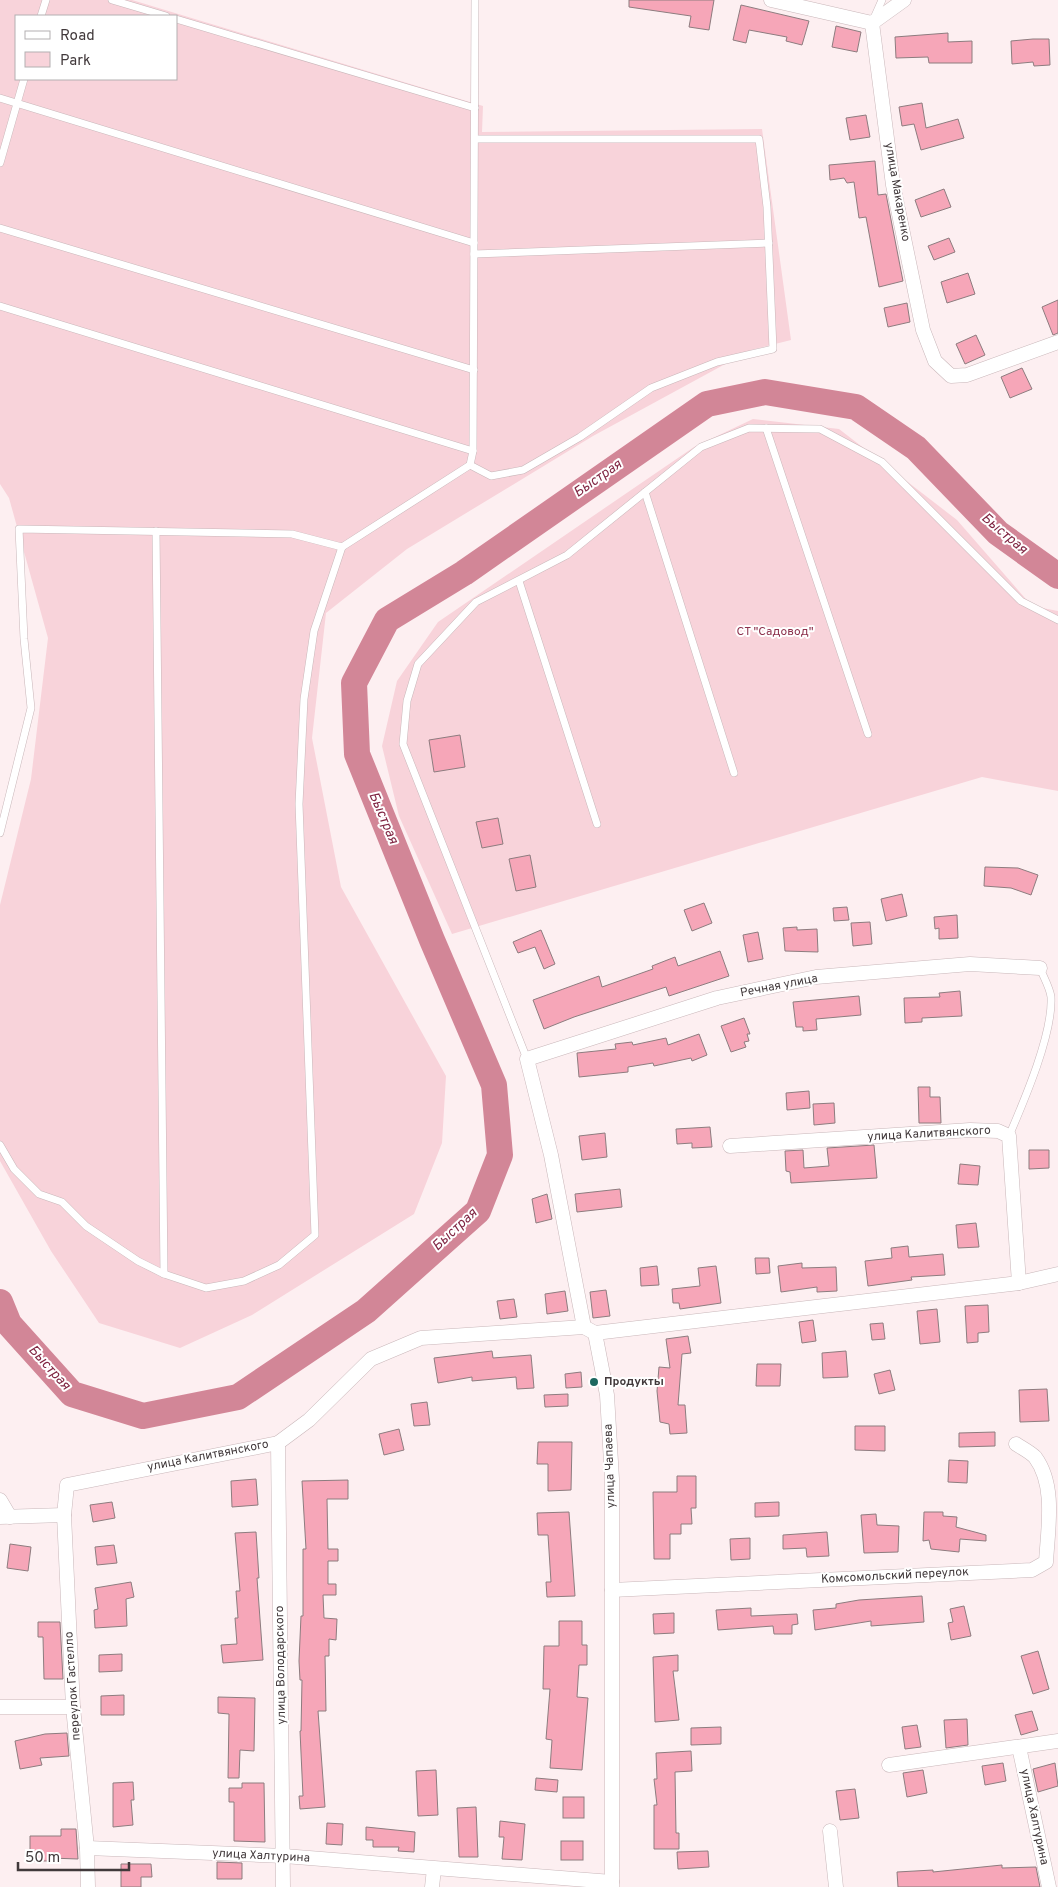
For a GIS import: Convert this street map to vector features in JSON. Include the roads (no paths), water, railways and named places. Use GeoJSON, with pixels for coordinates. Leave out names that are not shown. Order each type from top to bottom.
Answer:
{"type":"FeatureCollection","features":[{"type":"Feature","properties":{"kind":"street"},"geometry":{"type":"LineString","coordinates":[[770,0],[872,23],[904,0]]}},
{"type":"Feature","properties":{"kind":"street","name":"улица Макаренко"},"geometry":{"type":"LineString","coordinates":[[872,23],[893,185],[924,330],[936,361],[952,376],[967,375],[1058,342]]}},
{"type":"Feature","properties":{"kind":"street","name":"Речная улица"},"geometry":{"type":"LineString","coordinates":[[527,1059],[717,998],[816,977],[970,964],[1040,968]]}},
{"type":"Feature","properties":{"kind":"street","name":"улица Чапаева"},"geometry":{"type":"LineString","coordinates":[[527,1059],[551,1154],[589,1330],[607,1395],[612,1479],[612,1884]]}},
{"type":"Feature","properties":{"kind":"street","name":"улица Калитвянского"},"geometry":{"type":"LineString","coordinates":[[730,1146],[970,1130],[998,1131],[1009,1136],[1024,1282]]}},
{"type":"Feature","properties":{"kind":"street","name":"улица Калитвянского"},"geometry":{"type":"LineString","coordinates":[[67,1484],[278,1443],[309,1420],[371,1359],[421,1338],[589,1330],[1024,1282],[1058,1274]]}},
{"type":"Feature","properties":{"kind":"street","name":"улица Володарского"},"geometry":{"type":"LineString","coordinates":[[278,1443],[283,1887]]}},
{"type":"Feature","properties":{"kind":"street","name":"Комсомольский переулок"},"geometry":{"type":"LineString","coordinates":[[612,1590],[1032,1570],[1046,1562],[1048,1526],[1047,1479],[1034,1456],[1016,1444]]}},
{"type":"Feature","properties":{"kind":"street","name":"переулок Гастелло"},"geometry":{"type":"LineString","coordinates":[[67,1484],[64,1515],[73,1707],[87,1848],[88,1887]]}},
{"type":"Feature","properties":{"kind":"street"},"geometry":{"type":"LineString","coordinates":[[0,1500],[5,1517],[64,1515]]}},
{"type":"Feature","properties":{"kind":"street"},"geometry":{"type":"LineString","coordinates":[[0,1708],[73,1707]]}},
{"type":"Feature","properties":{"kind":"street"},"geometry":{"type":"LineString","coordinates":[[889,1764],[1058,1742]]}},
{"type":"Feature","properties":{"kind":"street","name":"улица Халтурина"},"geometry":{"type":"LineString","coordinates":[[1019,1747],[1049,1887]]}},
{"type":"Feature","properties":{"kind":"street"},"geometry":{"type":"LineString","coordinates":[[830,1831],[836,1887]]}},
{"type":"Feature","properties":{"kind":"street","name":"улица Халтурина"},"geometry":{"type":"LineString","coordinates":[[87,1848],[284,1856],[612,1884]]}},
{"type":"Feature","properties":{"kind":"street"},"geometry":{"type":"LineString","coordinates":[[432,1887],[434,1868]]}},
{"type":"Feature","properties":{"kind":"lane"},"geometry":{"type":"LineString","coordinates":[[41,15],[46,0]]}},
{"type":"Feature","properties":{"kind":"lane"},"geometry":{"type":"LineString","coordinates":[[112,0],[163,15]]}},
{"type":"Feature","properties":{"kind":"lane"},"geometry":{"type":"LineString","coordinates":[[0,1145],[14,1169],[39,1194],[62,1202],[86,1226],[138,1261],[164,1274],[206,1288],[244,1281],[279,1265],[314,1235],[299,804],[304,698],[314,631],[342,547],[470,465],[473,451],[474,370],[475,0]]}},
{"type":"Feature","properties":{"kind":"lane"},"geometry":{"type":"LineString","coordinates":[[872,23],[882,0]]}},
{"type":"Feature","properties":{"kind":"lane"},"geometry":{"type":"LineString","coordinates":[[178,20],[475,108]]}},
{"type":"Feature","properties":{"kind":"lane"},"geometry":{"type":"LineString","coordinates":[[0,163],[24,80]]}},
{"type":"Feature","properties":{"kind":"lane"},"geometry":{"type":"LineString","coordinates":[[0,98],[474,243]]}},
{"type":"Feature","properties":{"kind":"lane"},"geometry":{"type":"LineString","coordinates":[[470,465],[491,476],[523,470],[580,437],[650,388],[717,362],[773,349],[769,243],[759,139],[474,139]]}},
{"type":"Feature","properties":{"kind":"lane"},"geometry":{"type":"LineString","coordinates":[[0,228],[474,370]]}},
{"type":"Feature","properties":{"kind":"lane"},"geometry":{"type":"LineString","coordinates":[[474,254],[769,243]]}},
{"type":"Feature","properties":{"kind":"lane"},"geometry":{"type":"LineString","coordinates":[[0,306],[473,451]]}},
{"type":"Feature","properties":{"kind":"lane"},"geometry":{"type":"LineString","coordinates":[[527,1059],[403,744],[407,701],[418,664],[476,602],[567,555],[701,446],[749,428],[820,428],[882,462],[1021,602],[1058,620]]}},
{"type":"Feature","properties":{"kind":"lane"},"geometry":{"type":"LineString","coordinates":[[766,428],[868,734]]}},
{"type":"Feature","properties":{"kind":"lane"},"geometry":{"type":"LineString","coordinates":[[645,492],[734,773]]}},
{"type":"Feature","properties":{"kind":"lane"},"geometry":{"type":"LineString","coordinates":[[0,833],[31,708],[24,639],[19,529],[292,534],[342,547]]}},
{"type":"Feature","properties":{"kind":"lane"},"geometry":{"type":"LineString","coordinates":[[156,532],[164,1274]]}},
{"type":"Feature","properties":{"kind":"lane"},"geometry":{"type":"LineString","coordinates":[[519,581],[597,824]]}},
{"type":"Feature","properties":{"kind":"lane"},"geometry":{"type":"LineString","coordinates":[[1009,1136],[1032,1080],[1046,1030],[1051,996],[1040,968]]}},
{"type":"Feature","properties":{"kind":"waterway","name":"Быстрая"},"geometry":{"type":"LineString","coordinates":[[0,1302],[9,1324],[72,1394],[143,1416],[238,1397],[366,1311],[478,1211],[500,1155],[494,1085],[432,940],[357,754],[354,683],[387,620],[464,573],[707,404],[765,392],[856,407],[916,448],[998,533],[1058,576]]}},
{"type":"Feature","properties":{"kind":"place","name":"Продукты"},"geometry":{"type":"Point","coordinates":[594,1382]}},
{"type":"Feature","properties":{"kind":"park label","name":"СТ \"Садовод\""},"geometry":{"type":"Point","coordinates":[775,632]}}]}
